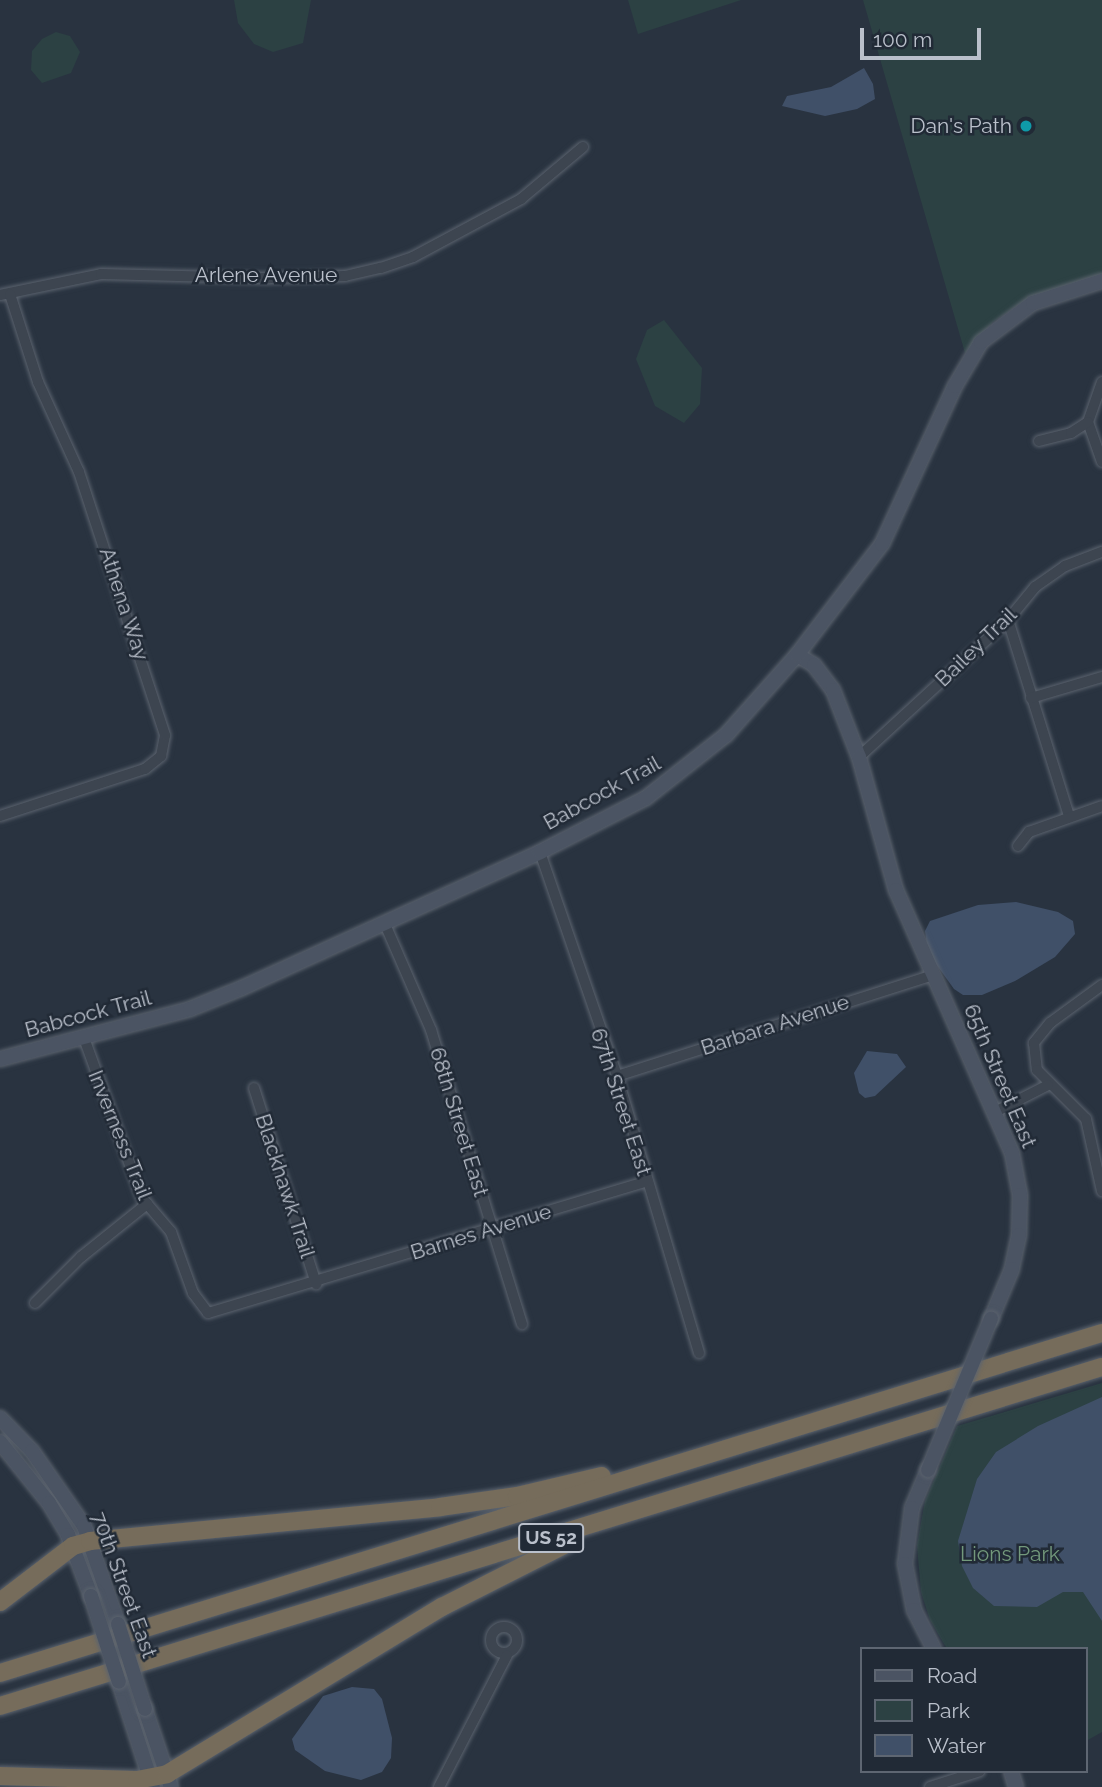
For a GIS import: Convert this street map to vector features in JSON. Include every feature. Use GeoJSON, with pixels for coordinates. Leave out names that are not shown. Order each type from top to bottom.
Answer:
{"type":"FeatureCollection","features":[{"type":"Feature","properties":{"kind":"highway","name":"US 52"},"geometry":{"type":"LineString","coordinates":[[0,1672],[516,1516],[653,1469],[1102,1333]]}},
{"type":"Feature","properties":{"kind":"highway","name":"US 52"},"geometry":{"type":"LineString","coordinates":[[0,1706],[1102,1367]]}},
{"type":"Feature","properties":{"kind":"highway"},"geometry":{"type":"LineString","coordinates":[[0,1602],[81,1543],[440,1507],[517,1496],[634,1468],[653,1469]]}},
{"type":"Feature","properties":{"kind":"highway"},"geometry":{"type":"LineString","coordinates":[[0,1776],[161,1782],[442,1607],[634,1513]]}},
{"type":"Feature","properties":{"kind":"street","name":"Arlene Avenue"},"geometry":{"type":"LineString","coordinates":[[5,294],[101,274],[270,278],[345,276],[381,268],[413,257],[522,199],[583,147]]}},
{"type":"Feature","properties":{"kind":"street","name":"Babcock Trail"},"geometry":{"type":"LineString","coordinates":[[0,1059],[190,1009],[385,924],[540,852],[637,803],[687,768],[726,734],[797,655],[882,544],[912,488],[955,386],[981,342],[1033,303],[1102,281]]}},
{"type":"Feature","properties":{"kind":"street","name":"Athena Way"},"geometry":{"type":"LineString","coordinates":[[0,816],[145,769],[161,755],[165,735],[79,472],[38,382],[5,294]]}},
{"type":"Feature","properties":{"kind":"street"},"geometry":{"type":"LineString","coordinates":[[1039,441],[1071,433],[1088,422],[1102,382]]}},
{"type":"Feature","properties":{"kind":"street"},"geometry":{"type":"LineString","coordinates":[[1088,422],[1102,462]]}},
{"type":"Feature","properties":{"kind":"street","name":"Bailey Trail"},"geometry":{"type":"LineString","coordinates":[[859,757],[1008,620],[1035,587],[1065,566],[1102,552]]}},
{"type":"Feature","properties":{"kind":"street"},"geometry":{"type":"LineString","coordinates":[[1008,620],[1069,816]]}},
{"type":"Feature","properties":{"kind":"street","name":"65th Street East"},"geometry":{"type":"LineString","coordinates":[[797,655],[814,665],[833,690],[859,757],[896,890],[997,1111],[1012,1153],[1020,1208],[1012,1269],[912,1508],[905,1564],[914,1610],[932,1647]]}},
{"type":"Feature","properties":{"kind":"street"},"geometry":{"type":"LineString","coordinates":[[1031,698],[1102,677]]}},
{"type":"Feature","properties":{"kind":"street"},"geometry":{"type":"LineString","coordinates":[[1018,846],[1028,832],[1102,806]]}},
{"type":"Feature","properties":{"kind":"street","name":"67th Street East"},"geometry":{"type":"LineString","coordinates":[[540,852],[617,1076],[699,1353]]}},
{"type":"Feature","properties":{"kind":"street","name":"68th Street East"},"geometry":{"type":"LineString","coordinates":[[385,924],[431,1030],[522,1324]]}},
{"type":"Feature","properties":{"kind":"street","name":"Barbara Avenue"},"geometry":{"type":"LineString","coordinates":[[617,1076],[933,975]]}},
{"type":"Feature","properties":{"kind":"street"},"geometry":{"type":"LineString","coordinates":[[1102,985],[1050,1023],[1034,1043],[1037,1070],[1048,1085],[1086,1119],[1102,1191]]}},
{"type":"Feature","properties":{"kind":"street","name":"Inverness Trail"},"geometry":{"type":"LineString","coordinates":[[84,1038],[147,1205],[175,1238],[193,1293],[208,1313],[316,1284]]}},
{"type":"Feature","properties":{"kind":"street"},"geometry":{"type":"LineString","coordinates":[[997,1111],[1048,1085]]}},
{"type":"Feature","properties":{"kind":"street","name":"Blackhawk Trail"},"geometry":{"type":"LineString","coordinates":[[254,1088],[316,1284]]}},
{"type":"Feature","properties":{"kind":"street","name":"Barnes Avenue"},"geometry":{"type":"LineString","coordinates":[[316,1284],[647,1181]]}},
{"type":"Feature","properties":{"kind":"street"},"geometry":{"type":"LineString","coordinates":[[35,1303],[81,1257],[147,1205]]}},
{"type":"Feature","properties":{"kind":"street","name":"70th Street East"},"geometry":{"type":"LineString","coordinates":[[0,1418],[59,1487],[81,1543],[107,1590],[145,1709],[161,1782]]}},
{"type":"Feature","properties":{"kind":"street","name":"70th Street East"},"geometry":{"type":"LineString","coordinates":[[0,1442],[35,1482],[81,1543],[91,1596],[129,1714],[161,1782]]}},
{"type":"Feature","properties":{"kind":"street"},"geometry":{"type":"LineString","coordinates":[[439,1787],[507,1655]]}},
{"type":"Feature","properties":{"kind":"street"},"geometry":{"type":"LineString","coordinates":[[930,1787],[974,1773]]}},
{"type":"Feature","properties":{"kind":"green space"},"geometry":{"type":"Polygon","coordinates":[[[234,0],[311,0],[303,43],[273,52],[254,44],[238,23],[234,0]]]}},
{"type":"Feature","properties":{"kind":"green space"},"geometry":{"type":"Polygon","coordinates":[[[628,0],[741,0],[638,34],[628,0]]]}},
{"type":"Feature","properties":{"kind":"green space"},"geometry":{"type":"Polygon","coordinates":[[[863,0],[1102,0],[1102,274],[1030,297],[993,322],[965,353],[863,0]]]}},
{"type":"Feature","properties":{"kind":"green space"},"geometry":{"type":"Polygon","coordinates":[[[56,32],[70,36],[80,52],[71,73],[42,83],[31,70],[32,51],[42,39],[56,32]]]}},
{"type":"Feature","properties":{"kind":"green space"},"geometry":{"type":"Polygon","coordinates":[[[664,320],[702,368],[700,404],[684,423],[655,406],[636,359],[647,330],[664,320]]]}},
{"type":"Feature","properties":{"kind":"green space","name":"Lions Park"},"geometry":{"type":"Polygon","coordinates":[[[1102,1383],[1102,1732],[1088,1740],[1088,1647],[946,1647],[930,1620],[921,1592],[917,1545],[925,1501],[957,1426],[1102,1383]]]}},
{"type":"Feature","properties":{"kind":"water"},"geometry":{"type":"Polygon","coordinates":[[[864,68],[873,84],[875,99],[857,109],[825,116],[782,106],[787,96],[831,87],[864,68]]]}},
{"type":"Feature","properties":{"kind":"water"},"geometry":{"type":"Polygon","coordinates":[[[1016,902],[1058,912],[1073,921],[1075,934],[1055,957],[1015,981],[982,995],[963,995],[954,989],[928,953],[925,931],[930,921],[978,905],[1016,902]]]}},
{"type":"Feature","properties":{"kind":"water"},"geometry":{"type":"Polygon","coordinates":[[[867,1051],[897,1054],[906,1067],[875,1096],[865,1098],[859,1093],[854,1073],[867,1051]]]}},
{"type":"Feature","properties":{"kind":"water"},"geometry":{"type":"Polygon","coordinates":[[[1102,1397],[1102,1621],[1083,1592],[1063,1592],[1037,1607],[994,1606],[973,1588],[962,1566],[958,1541],[977,1479],[996,1452],[1038,1426],[1102,1397]]]}},
{"type":"Feature","properties":{"kind":"water"},"geometry":{"type":"Polygon","coordinates":[[[352,1687],[374,1689],[382,1699],[392,1738],[391,1758],[382,1772],[361,1780],[325,1771],[295,1750],[292,1739],[323,1696],[352,1687]]]}},
{"type":"Feature","properties":{"kind":"place","name":"Dan's Path"},"geometry":{"type":"Point","coordinates":[1026,126]}}]}
